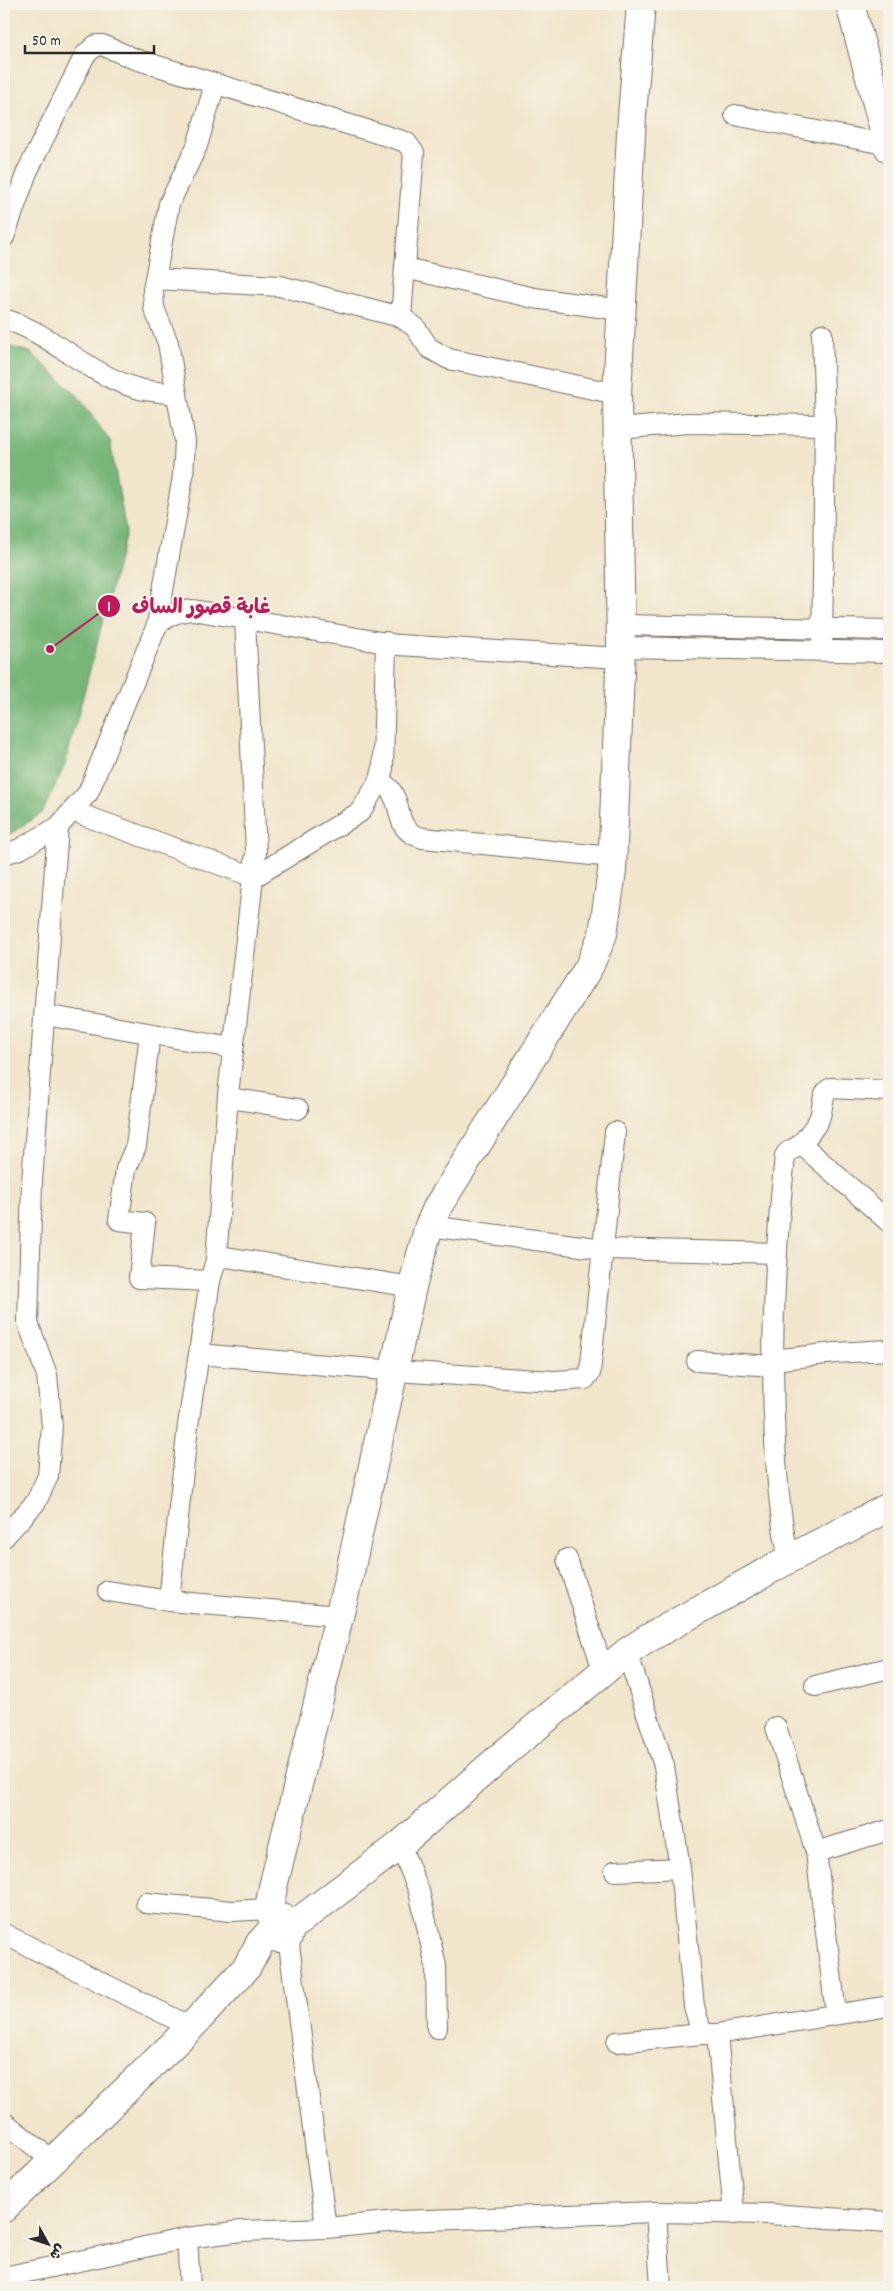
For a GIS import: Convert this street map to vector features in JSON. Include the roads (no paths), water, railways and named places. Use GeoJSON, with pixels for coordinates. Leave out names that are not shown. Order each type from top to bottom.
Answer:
{"type":"FeatureCollection","features":[{"type":"Feature","properties":{"kind":"street"},"geometry":{"type":"LineString","coordinates":[[326,2228],[273,1887],[339,1616],[395,1371],[412,1287],[429,1226],[438,1206],[596,954],[607,914],[612,857],[620,643],[617,394],[632,116],[641,4]]}},
{"type":"Feature","properties":{"kind":"street"},"geometry":{"type":"LineString","coordinates":[[734,115],[889,146],[850,4]]}},
{"type":"Feature","properties":{"kind":"street"},"geometry":{"type":"LineString","coordinates":[[4,237],[27,172],[85,55],[92,47],[102,45],[135,59],[406,142],[414,153],[401,317]]}},
{"type":"Feature","properties":{"kind":"street"},"geometry":{"type":"LineString","coordinates":[[4,854],[20,849],[58,827],[88,793],[157,625],[183,476],[184,441],[168,343],[154,308],[153,290],[169,204],[197,146],[215,84]]}},
{"type":"Feature","properties":{"kind":"street"},"geometry":{"type":"LineString","coordinates":[[405,268],[534,298],[621,310]]}},
{"type":"Feature","properties":{"kind":"street"},"geometry":{"type":"LineString","coordinates":[[155,279],[280,286],[401,317],[415,327],[429,348],[449,359],[617,394]]}},
{"type":"Feature","properties":{"kind":"street"},"geometry":{"type":"LineString","coordinates":[[4,319],[29,328],[86,364],[119,382],[147,390],[177,394]]}},
{"type":"Feature","properties":{"kind":"street"},"geometry":{"type":"LineString","coordinates":[[822,334],[825,425],[824,628],[822,650]]}},
{"type":"Feature","properties":{"kind":"street"},"geometry":{"type":"LineString","coordinates":[[618,429],[688,423],[825,425]]}},
{"type":"Feature","properties":{"kind":"street"},"geometry":{"type":"LineString","coordinates":[[157,625],[180,610],[194,610],[386,642],[620,643],[889,652]]}},
{"type":"Feature","properties":{"kind":"street"},"geometry":{"type":"LineString","coordinates":[[169,1601],[188,1425],[210,1281],[216,1260],[228,1095],[256,852],[245,619]]}},
{"type":"Feature","properties":{"kind":"street"},"geometry":{"type":"LineString","coordinates":[[620,643],[824,628],[889,630]]}},
{"type":"Feature","properties":{"kind":"street"},"geometry":{"type":"LineString","coordinates":[[254,877],[360,812],[380,780],[383,768],[386,642]]}},
{"type":"Feature","properties":{"kind":"street"},"geometry":{"type":"LineString","coordinates":[[380,780],[392,792],[403,825],[412,835],[423,838],[612,857]]}},
{"type":"Feature","properties":{"kind":"street"},"geometry":{"type":"LineString","coordinates":[[72,811],[254,877]]}},
{"type":"Feature","properties":{"kind":"street"},"geometry":{"type":"LineString","coordinates":[[4,1537],[36,1502],[48,1476],[51,1434],[47,1375],[28,1322],[32,1182],[58,827]]}},
{"type":"Feature","properties":{"kind":"street"},"geometry":{"type":"LineString","coordinates":[[45,1015],[233,1048]]}},
{"type":"Feature","properties":{"kind":"street"},"geometry":{"type":"LineString","coordinates":[[150,1034],[136,1146],[126,1169],[119,1220],[145,1224],[139,1278],[210,1281]]}},
{"type":"Feature","properties":{"kind":"street"},"geometry":{"type":"LineString","coordinates":[[789,1559],[781,1525],[773,1402],[773,1304],[785,1156],[788,1150],[801,1144],[822,1115],[824,1093],[827,1090],[831,1088],[889,1091]]}},
{"type":"Feature","properties":{"kind":"street"},"geometry":{"type":"LineString","coordinates":[[228,1095],[232,1098],[298,1109]]}},
{"type":"Feature","properties":{"kind":"street"},"geometry":{"type":"LineString","coordinates":[[198,1354],[395,1371],[554,1381],[586,1379],[590,1373],[615,1132]]}},
{"type":"Feature","properties":{"kind":"street"},"geometry":{"type":"LineString","coordinates":[[801,1144],[889,1222]]}},
{"type":"Feature","properties":{"kind":"street"},"geometry":{"type":"LineString","coordinates":[[429,1226],[604,1249],[777,1253]]}},
{"type":"Feature","properties":{"kind":"street"},"geometry":{"type":"LineString","coordinates":[[216,1260],[226,1257],[412,1287]]}},
{"type":"Feature","properties":{"kind":"street"},"geometry":{"type":"LineString","coordinates":[[697,1361],[773,1363],[835,1353],[889,1350]]}},
{"type":"Feature","properties":{"kind":"street"},"geometry":{"type":"LineString","coordinates":[[4,2208],[192,2027],[247,1967],[259,1962],[279,1927],[400,1844],[446,1802],[603,1670],[656,1634],[789,1559],[889,1507]]}},
{"type":"Feature","properties":{"kind":"street"},"geometry":{"type":"LineString","coordinates":[[567,1559],[603,1670]]}},
{"type":"Feature","properties":{"kind":"street"},"geometry":{"type":"LineString","coordinates":[[108,1591],[169,1601],[339,1616]]}},
{"type":"Feature","properties":{"kind":"street"},"geometry":{"type":"LineString","coordinates":[[628,1652],[664,1766],[680,1868],[694,2006],[710,2034],[734,2214]]}},
{"type":"Feature","properties":{"kind":"street"},"geometry":{"type":"LineString","coordinates":[[815,1686],[889,1668]]}},
{"type":"Feature","properties":{"kind":"street"},"geometry":{"type":"LineString","coordinates":[[776,1727],[816,1852],[836,2014]]}},
{"type":"Feature","properties":{"kind":"street"},"geometry":{"type":"LineString","coordinates":[[816,1852],[889,1830]]}},
{"type":"Feature","properties":{"kind":"street"},"geometry":{"type":"LineString","coordinates":[[400,1844],[419,1891],[436,1966],[437,2028]]}},
{"type":"Feature","properties":{"kind":"street"},"geometry":{"type":"LineString","coordinates":[[615,1871],[680,1868]]}},
{"type":"Feature","properties":{"kind":"street"},"geometry":{"type":"LineString","coordinates":[[146,1903],[232,1911],[279,1927]]}},
{"type":"Feature","properties":{"kind":"street"},"geometry":{"type":"LineString","coordinates":[[4,1934],[192,2027]]}},
{"type":"Feature","properties":{"kind":"street"},"geometry":{"type":"LineString","coordinates":[[617,2042],[710,2034],[889,2006]]}},
{"type":"Feature","properties":{"kind":"street"},"geometry":{"type":"LineString","coordinates":[[4,2122],[53,2161]]}},
{"type":"Feature","properties":{"kind":"street"},"geometry":{"type":"LineString","coordinates":[[656,2212],[661,2287]]}},
{"type":"Feature","properties":{"kind":"street"},"geometry":{"type":"LineString","coordinates":[[4,2276],[27,2280],[187,2238],[242,2231],[326,2228],[398,2221],[656,2212],[889,2222]]}},
{"type":"Feature","properties":{"kind":"street"},"geometry":{"type":"LineString","coordinates":[[187,2238],[190,2287]]}},
{"type":"Feature","properties":{"kind":"place","name":"غابة قصور الساف"},"geometry":{"type":"Point","coordinates":[50,649]}}]}
